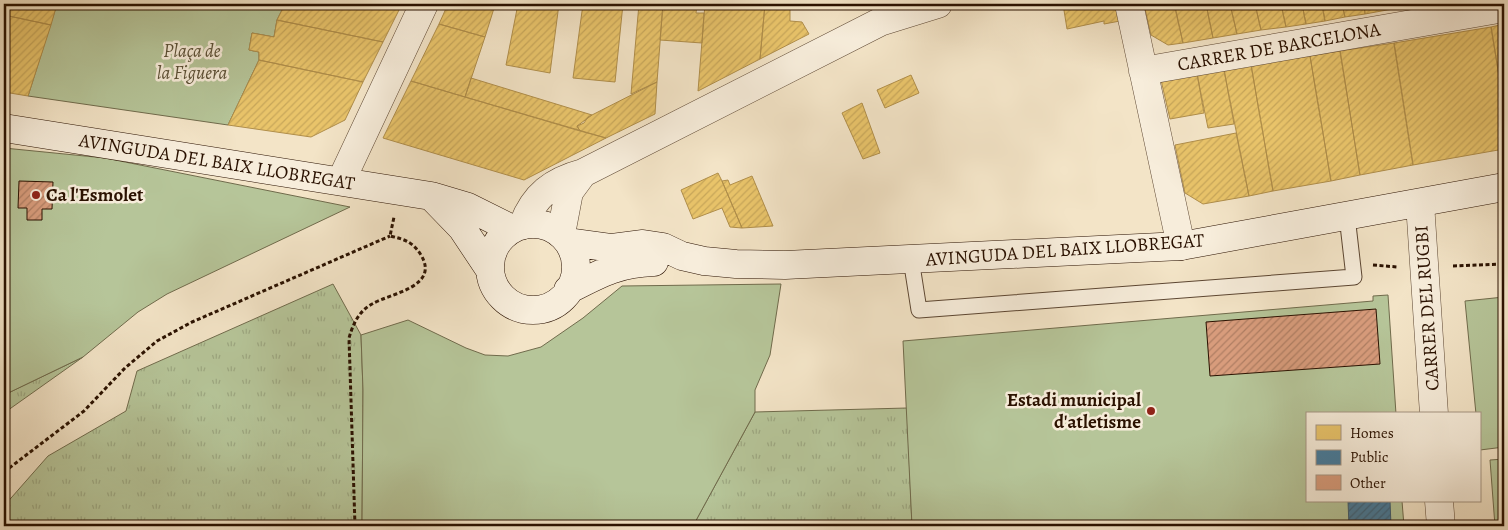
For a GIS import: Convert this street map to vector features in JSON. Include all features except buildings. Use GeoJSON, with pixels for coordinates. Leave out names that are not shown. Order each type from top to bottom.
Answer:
{"type":"FeatureCollection","features":[{"type":"Feature","properties":{"kind":"main road"},"geometry":{"type":"LineString","coordinates":[[341,181],[424,4]]}},
{"type":"Feature","properties":{"kind":"main road"},"geometry":{"type":"LineString","coordinates":[[880,22],[903,4]]}},
{"type":"Feature","properties":{"kind":"main road"},"geometry":{"type":"LineString","coordinates":[[583,173],[569,192],[564,238],[576,263],[574,280],[560,300],[548,306],[535,309],[522,308],[510,303],[500,294],[493,282],[490,270],[495,246],[518,227],[547,190],[561,179],[583,173],[880,22],[938,4]]}},
{"type":"Feature","properties":{"kind":"main road"},"geometry":{"type":"LineString","coordinates":[[1129,4],[1181,246]]}},
{"type":"Feature","properties":{"kind":"main road","name":"CARRER DE BARCELONA"},"geometry":{"type":"LineString","coordinates":[[1143,71],[1504,8]]}},
{"type":"Feature","properties":{"kind":"main road","name":"AVINGUDA DEL BAIX LLOBREGAT"},"geometry":{"type":"LineString","coordinates":[[4,128],[400,190],[431,196],[468,207],[518,227]]}},
{"type":"Feature","properties":{"kind":"main road","name":"AVINGUDA DEL BAIX LLOBREGAT"},"geometry":{"type":"LineString","coordinates":[[564,238],[612,248],[643,244],[663,247],[682,256],[736,264],[785,265],[1181,246],[1504,187]]}},
{"type":"Feature","properties":{"kind":"main road"},"geometry":{"type":"LineString","coordinates":[[431,196],[462,228],[490,270]]}},
{"type":"Feature","properties":{"kind":"main road","name":"CARRER DEL RUGBI"},"geometry":{"type":"LineString","coordinates":[[1420,203],[1434,412]]}},
{"type":"Feature","properties":{"kind":"main road"},"geometry":{"type":"LineString","coordinates":[[518,227],[543,225],[564,238]]}},
{"type":"Feature","properties":{"kind":"main road","name":"AVINGUDA DEL BAIX LLOBREGAT"},"geometry":{"type":"LineString","coordinates":[[568,290],[608,269],[634,263],[666,262],[682,256]]}},
{"type":"Feature","properties":{"kind":"main road"},"geometry":{"type":"LineString","coordinates":[[1439,502],[1441,526]]}},
{"type":"Feature","properties":{"kind":"lane"},"geometry":{"type":"LineString","coordinates":[[911,259],[919,310],[1354,277],[1347,216]]}},
{"type":"Feature","properties":{"kind":"path"},"geometry":{"type":"LineString","coordinates":[[390,236],[400,190]]}},
{"type":"Feature","properties":{"kind":"path"},"geometry":{"type":"LineString","coordinates":[[4,472],[84,411],[125,368],[157,341],[192,322],[390,236],[404,239],[415,246],[423,258],[426,270],[422,280],[408,290],[372,304],[355,319],[349,338],[356,526]]}},
{"type":"Feature","properties":{"kind":"path"},"geometry":{"type":"LineString","coordinates":[[1371,264],[1400,267]]}},
{"type":"Feature","properties":{"kind":"path"},"geometry":{"type":"LineString","coordinates":[[1444,267],[1504,264]]}},
{"type":"Feature","properties":{"kind":"green space","name":"Plaça de la Figuera"},"geometry":{"type":"Polygon","coordinates":[[[57,4],[285,4],[277,20],[274,37],[252,33],[249,50],[259,52],[259,60],[228,125],[28,96],[57,4]]]}},
{"type":"Feature","properties":{"kind":"green space"},"geometry":{"type":"Polygon","coordinates":[[[4,148],[105,158],[350,207],[167,294],[138,312],[83,357],[4,395],[4,148]]]}},
{"type":"Feature","properties":{"kind":"green space"},"geometry":{"type":"Polygon","coordinates":[[[333,284],[361,335],[363,390],[362,526],[4,526],[4,506],[48,456],[126,411],[137,371],[333,284]]]}},
{"type":"Feature","properties":{"kind":"green space"},"geometry":{"type":"Polygon","coordinates":[[[781,284],[770,355],[755,390],[755,412],[693,526],[362,526],[363,390],[361,335],[408,320],[485,355],[508,356],[541,347],[583,318],[622,286],[781,284]]]}},
{"type":"Feature","properties":{"kind":"green space","name":"Estadi municipal d'atletisme"},"geometry":{"type":"Polygon","coordinates":[[[1388,295],[1396,412],[1306,412],[1306,502],[1402,502],[1404,526],[912,526],[903,341],[1373,301],[1373,296],[1388,295]]]}},
{"type":"Feature","properties":{"kind":"green space"},"geometry":{"type":"Polygon","coordinates":[[[1504,297],[1504,447],[1480,450],[1480,412],[1476,412],[1465,301],[1504,297]]]}},
{"type":"Feature","properties":{"kind":"green space"},"geometry":{"type":"Polygon","coordinates":[[[83,357],[4,413],[4,395],[83,357]]]}},
{"type":"Feature","properties":{"kind":"green space"},"geometry":{"type":"Polygon","coordinates":[[[907,408],[912,526],[693,526],[755,412],[907,408]]]}},
{"type":"Feature","properties":{"kind":"green space"},"geometry":{"type":"Polygon","coordinates":[[[1504,459],[1504,526],[1495,526],[1490,460],[1504,459]]]}},
{"type":"Feature","properties":{"kind":"place","name":"Ca l'Esmolet"},"geometry":{"type":"Point","coordinates":[36,195]}},
{"type":"Feature","properties":{"kind":"place","name":"Estadi municipal d'atletisme"},"geometry":{"type":"Point","coordinates":[1151,411]}}]}
